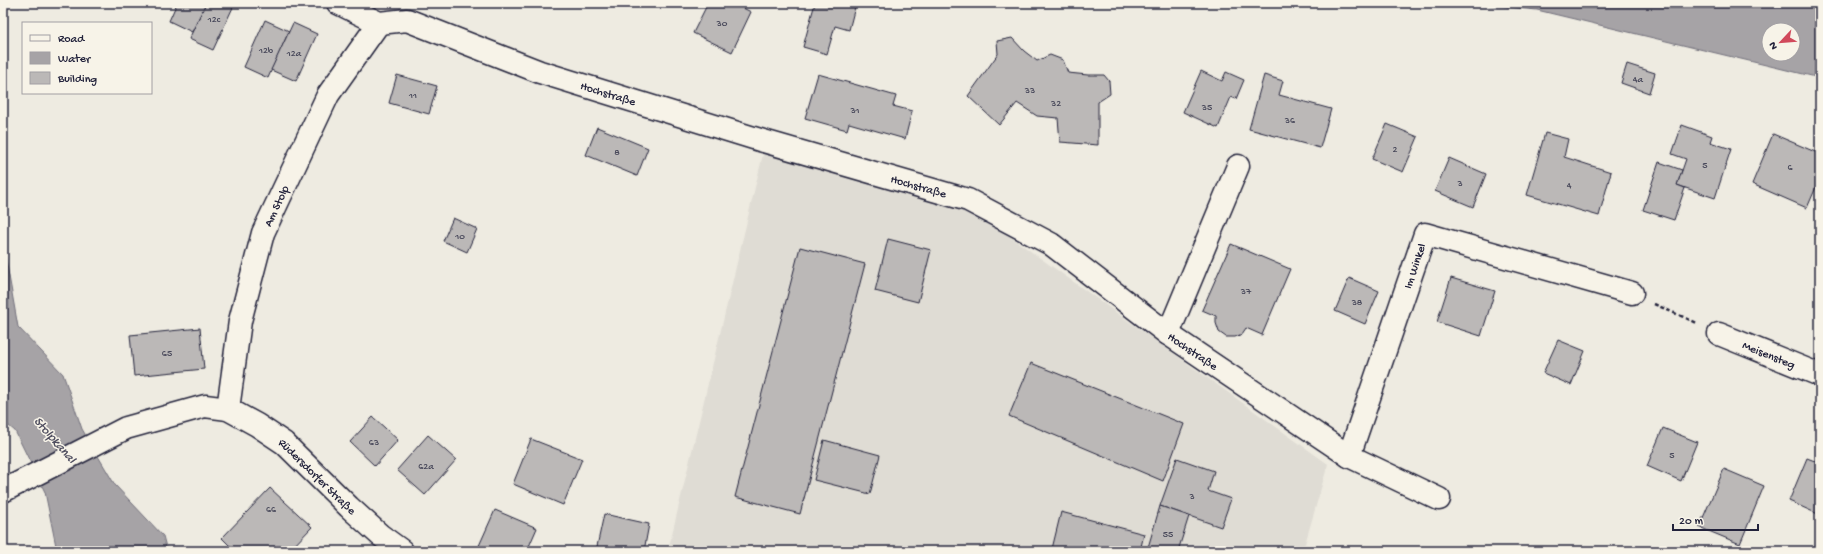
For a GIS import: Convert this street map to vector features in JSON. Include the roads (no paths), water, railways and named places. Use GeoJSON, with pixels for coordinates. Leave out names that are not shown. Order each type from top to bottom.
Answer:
{"type":"FeatureCollection","features":[{"type":"Feature","properties":{"kind":"street"},"geometry":{"type":"LineString","coordinates":[[338,3],[379,23]]}},
{"type":"Feature","properties":{"kind":"street","name":"Hochstraße"},"geometry":{"type":"LineString","coordinates":[[379,23],[407,20],[540,72],[760,140],[968,200],[1051,244],[1168,334],[1348,456],[1439,499]]}},
{"type":"Feature","properties":{"kind":"street","name":"Am Stolp"},"geometry":{"type":"LineString","coordinates":[[228,409],[240,321],[262,233],[328,95],[379,23]]}},
{"type":"Feature","properties":{"kind":"street"},"geometry":{"type":"LineString","coordinates":[[1168,334],[1238,166]]}},
{"type":"Feature","properties":{"kind":"street","name":"Im Winkel"},"geometry":{"type":"LineString","coordinates":[[1348,456],[1425,234],[1632,293]]}},
{"type":"Feature","properties":{"kind":"street","name":"Meisensteg"},"geometry":{"type":"LineString","coordinates":[[1719,334],[1820,375]]}},
{"type":"Feature","properties":{"kind":"street"},"geometry":{"type":"LineString","coordinates":[[9,487],[126,428],[205,406],[228,409]]}},
{"type":"Feature","properties":{"kind":"street","name":"Rüdersdorfer Straße"},"geometry":{"type":"LineString","coordinates":[[228,409],[257,425],[284,443],[349,507],[380,535],[402,551]]}},
{"type":"Feature","properties":{"kind":"water"},"geometry":{"type":"Polygon","coordinates":[[[1469,3],[1820,3],[1820,78],[1537,10],[1469,3]]]}},
{"type":"Feature","properties":{"kind":"water","name":"Stolpkanal"},"geometry":{"type":"Polygon","coordinates":[[[3,242],[18,327],[63,374],[82,429],[115,485],[163,536],[167,551],[57,551],[45,492],[15,431],[3,421],[3,242]]]}}]}
